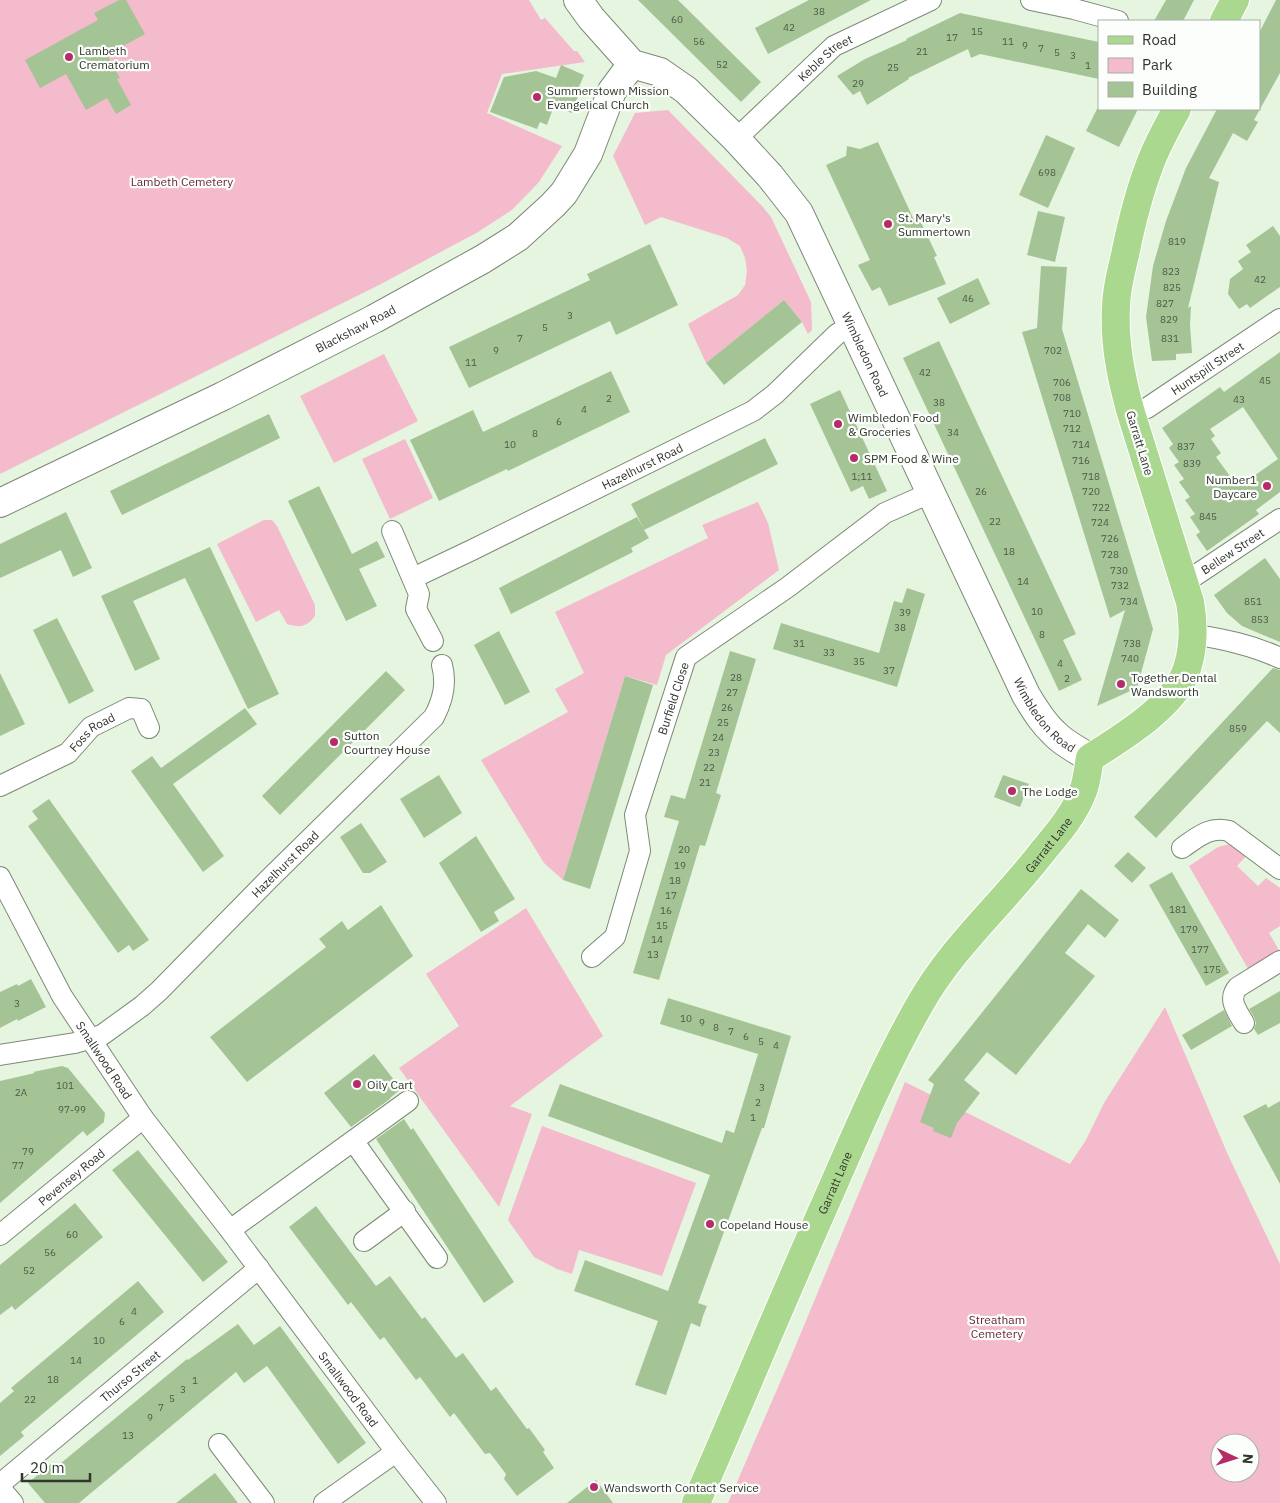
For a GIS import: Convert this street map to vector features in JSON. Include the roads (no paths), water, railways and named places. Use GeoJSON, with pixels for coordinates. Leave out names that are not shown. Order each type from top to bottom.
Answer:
{"type":"FeatureCollection","features":[{"type":"Feature","properties":{"kind":"main road"},"geometry":{"type":"LineString","coordinates":[[1225,20],[1235,0]]}},
{"type":"Feature","properties":{"kind":"main road","name":"Garratt Lane"},"geometry":{"type":"LineString","coordinates":[[696,1503],[777,1312],[889,1061],[921,1001],[954,953],[1026,874],[1057,834],[1084,791],[1090,758],[1126,735],[1158,709],[1172,694],[1185,674],[1190,655],[1192,616],[1184,583],[1131,413],[1123,383],[1116,337],[1118,290],[1128,242],[1143,186],[1154,156],[1177,110]]}},
{"type":"Feature","properties":{"kind":"street"},"geometry":{"type":"LineString","coordinates":[[578,0],[591,18],[632,64]]}},
{"type":"Feature","properties":{"kind":"street","name":"Keble Street"},"geometry":{"type":"LineString","coordinates":[[736,139],[834,46],[931,0]]}},
{"type":"Feature","properties":{"kind":"street"},"geometry":{"type":"LineString","coordinates":[[1031,0],[1114,20]]}},
{"type":"Feature","properties":{"kind":"street","name":"Wimbledon Road"},"geometry":{"type":"LineString","coordinates":[[632,64],[660,72],[678,83],[736,139],[770,176],[799,213],[1026,695],[1038,715],[1062,741],[1090,758]]}},
{"type":"Feature","properties":{"kind":"street","name":"Blackshaw Road"},"geometry":{"type":"LineString","coordinates":[[0,503],[214,400],[374,319],[483,259],[518,237],[564,193],[588,154],[612,91],[632,64]]}},
{"type":"Feature","properties":{"kind":"street","name":"Huntspill Street"},"geometry":{"type":"LineString","coordinates":[[1131,413],[1147,408],[1280,319]]}},
{"type":"Feature","properties":{"kind":"street","name":"Hazelhurst Road"},"geometry":{"type":"LineString","coordinates":[[413,578],[754,411],[775,394],[837,334],[852,325]]}},
{"type":"Feature","properties":{"kind":"street","name":"Burfield Close"},"geometry":{"type":"LineString","coordinates":[[592,957],[615,937],[640,851],[635,815],[686,657],[788,587],[885,513],[930,493]]}},
{"type":"Feature","properties":{"kind":"street","name":"Bellew Street"},"geometry":{"type":"LineString","coordinates":[[1184,583],[1280,519]]}},
{"type":"Feature","properties":{"kind":"street"},"geometry":{"type":"LineString","coordinates":[[392,531],[419,594],[416,608],[433,641]]}},
{"type":"Feature","properties":{"kind":"street"},"geometry":{"type":"LineString","coordinates":[[1192,634],[1224,639],[1280,658]]}},
{"type":"Feature","properties":{"kind":"street","name":"Hazelhurst Road"},"geometry":{"type":"LineString","coordinates":[[0,1055],[74,1043],[102,1035],[160,991],[269,879],[434,717],[441,704],[444,688],[445,676],[442,665]]}},
{"type":"Feature","properties":{"kind":"street","name":"Foss Road"},"geometry":{"type":"LineString","coordinates":[[0,786],[68,753],[92,727],[130,708],[141,709],[149,728]]}},
{"type":"Feature","properties":{"kind":"street"},"geometry":{"type":"LineString","coordinates":[[1182,848],[1210,830],[1220,829],[1229,831],[1280,869]]}},
{"type":"Feature","properties":{"kind":"street","name":"Smallwood Road"},"geometry":{"type":"LineString","coordinates":[[0,877],[62,996],[143,1118],[436,1503]]}},
{"type":"Feature","properties":{"kind":"street"},"geometry":{"type":"LineString","coordinates":[[1244,1023],[1233,1001],[1235,991],[1238,987],[1280,961]]}},
{"type":"Feature","properties":{"kind":"street"},"geometry":{"type":"LineString","coordinates":[[230,1230],[354,1142],[408,1101]]}},
{"type":"Feature","properties":{"kind":"street","name":"Pevensey Road"},"geometry":{"type":"LineString","coordinates":[[0,1235],[143,1118]]}},
{"type":"Feature","properties":{"kind":"street"},"geometry":{"type":"LineString","coordinates":[[354,1142],[437,1258]]}},
{"type":"Feature","properties":{"kind":"street"},"geometry":{"type":"LineString","coordinates":[[364,1242],[404,1211]]}},
{"type":"Feature","properties":{"kind":"street","name":"Thurso Street"},"geometry":{"type":"LineString","coordinates":[[0,1484],[258,1268]]}},
{"type":"Feature","properties":{"kind":"street"},"geometry":{"type":"LineString","coordinates":[[219,1444],[264,1503]]}},
{"type":"Feature","properties":{"kind":"street"},"geometry":{"type":"LineString","coordinates":[[324,1503],[396,1452]]}},
{"type":"Feature","properties":{"kind":"street"},"geometry":{"type":"LineString","coordinates":[[0,1488],[13,1503]]}},
{"type":"Feature","properties":{"kind":"place","name":"Lambeth Crematorium"},"geometry":{"type":"Point","coordinates":[69,57]}},
{"type":"Feature","properties":{"kind":"place","name":"Summerstown Mission Evangelical Church"},"geometry":{"type":"Point","coordinates":[537,97]}},
{"type":"Feature","properties":{"kind":"place","name":"St. Mary's Summertown"},"geometry":{"type":"Point","coordinates":[888,224]}},
{"type":"Feature","properties":{"kind":"place","name":"Wimbledon Food & Groceries"},"geometry":{"type":"Point","coordinates":[838,424]}},
{"type":"Feature","properties":{"kind":"place","name":"SPM Food & Wine"},"geometry":{"type":"Point","coordinates":[854,458]}},
{"type":"Feature","properties":{"kind":"place","name":"Number1 Daycare"},"geometry":{"type":"Point","coordinates":[1267,486]}},
{"type":"Feature","properties":{"kind":"place","name":"Together Dental Wandsworth"},"geometry":{"type":"Point","coordinates":[1121,684]}},
{"type":"Feature","properties":{"kind":"place","name":"Sutton Courtney House"},"geometry":{"type":"Point","coordinates":[334,742]}},
{"type":"Feature","properties":{"kind":"place","name":"The Lodge"},"geometry":{"type":"Point","coordinates":[1012,791]}},
{"type":"Feature","properties":{"kind":"place","name":"Oily Cart"},"geometry":{"type":"Point","coordinates":[357,1084]}},
{"type":"Feature","properties":{"kind":"place","name":"Copeland House"},"geometry":{"type":"Point","coordinates":[710,1224]}},
{"type":"Feature","properties":{"kind":"place","name":"Wandsworth Contact Service"},"geometry":{"type":"Point","coordinates":[594,1487]}},
{"type":"Feature","properties":{"kind":"park label","name":"Lambeth Cemetery"},"geometry":{"type":"Point","coordinates":[182,181]}},
{"type":"Feature","properties":{"kind":"park label","name":"Streatham Cemetery"},"geometry":{"type":"Point","coordinates":[997,1326]}}]}
